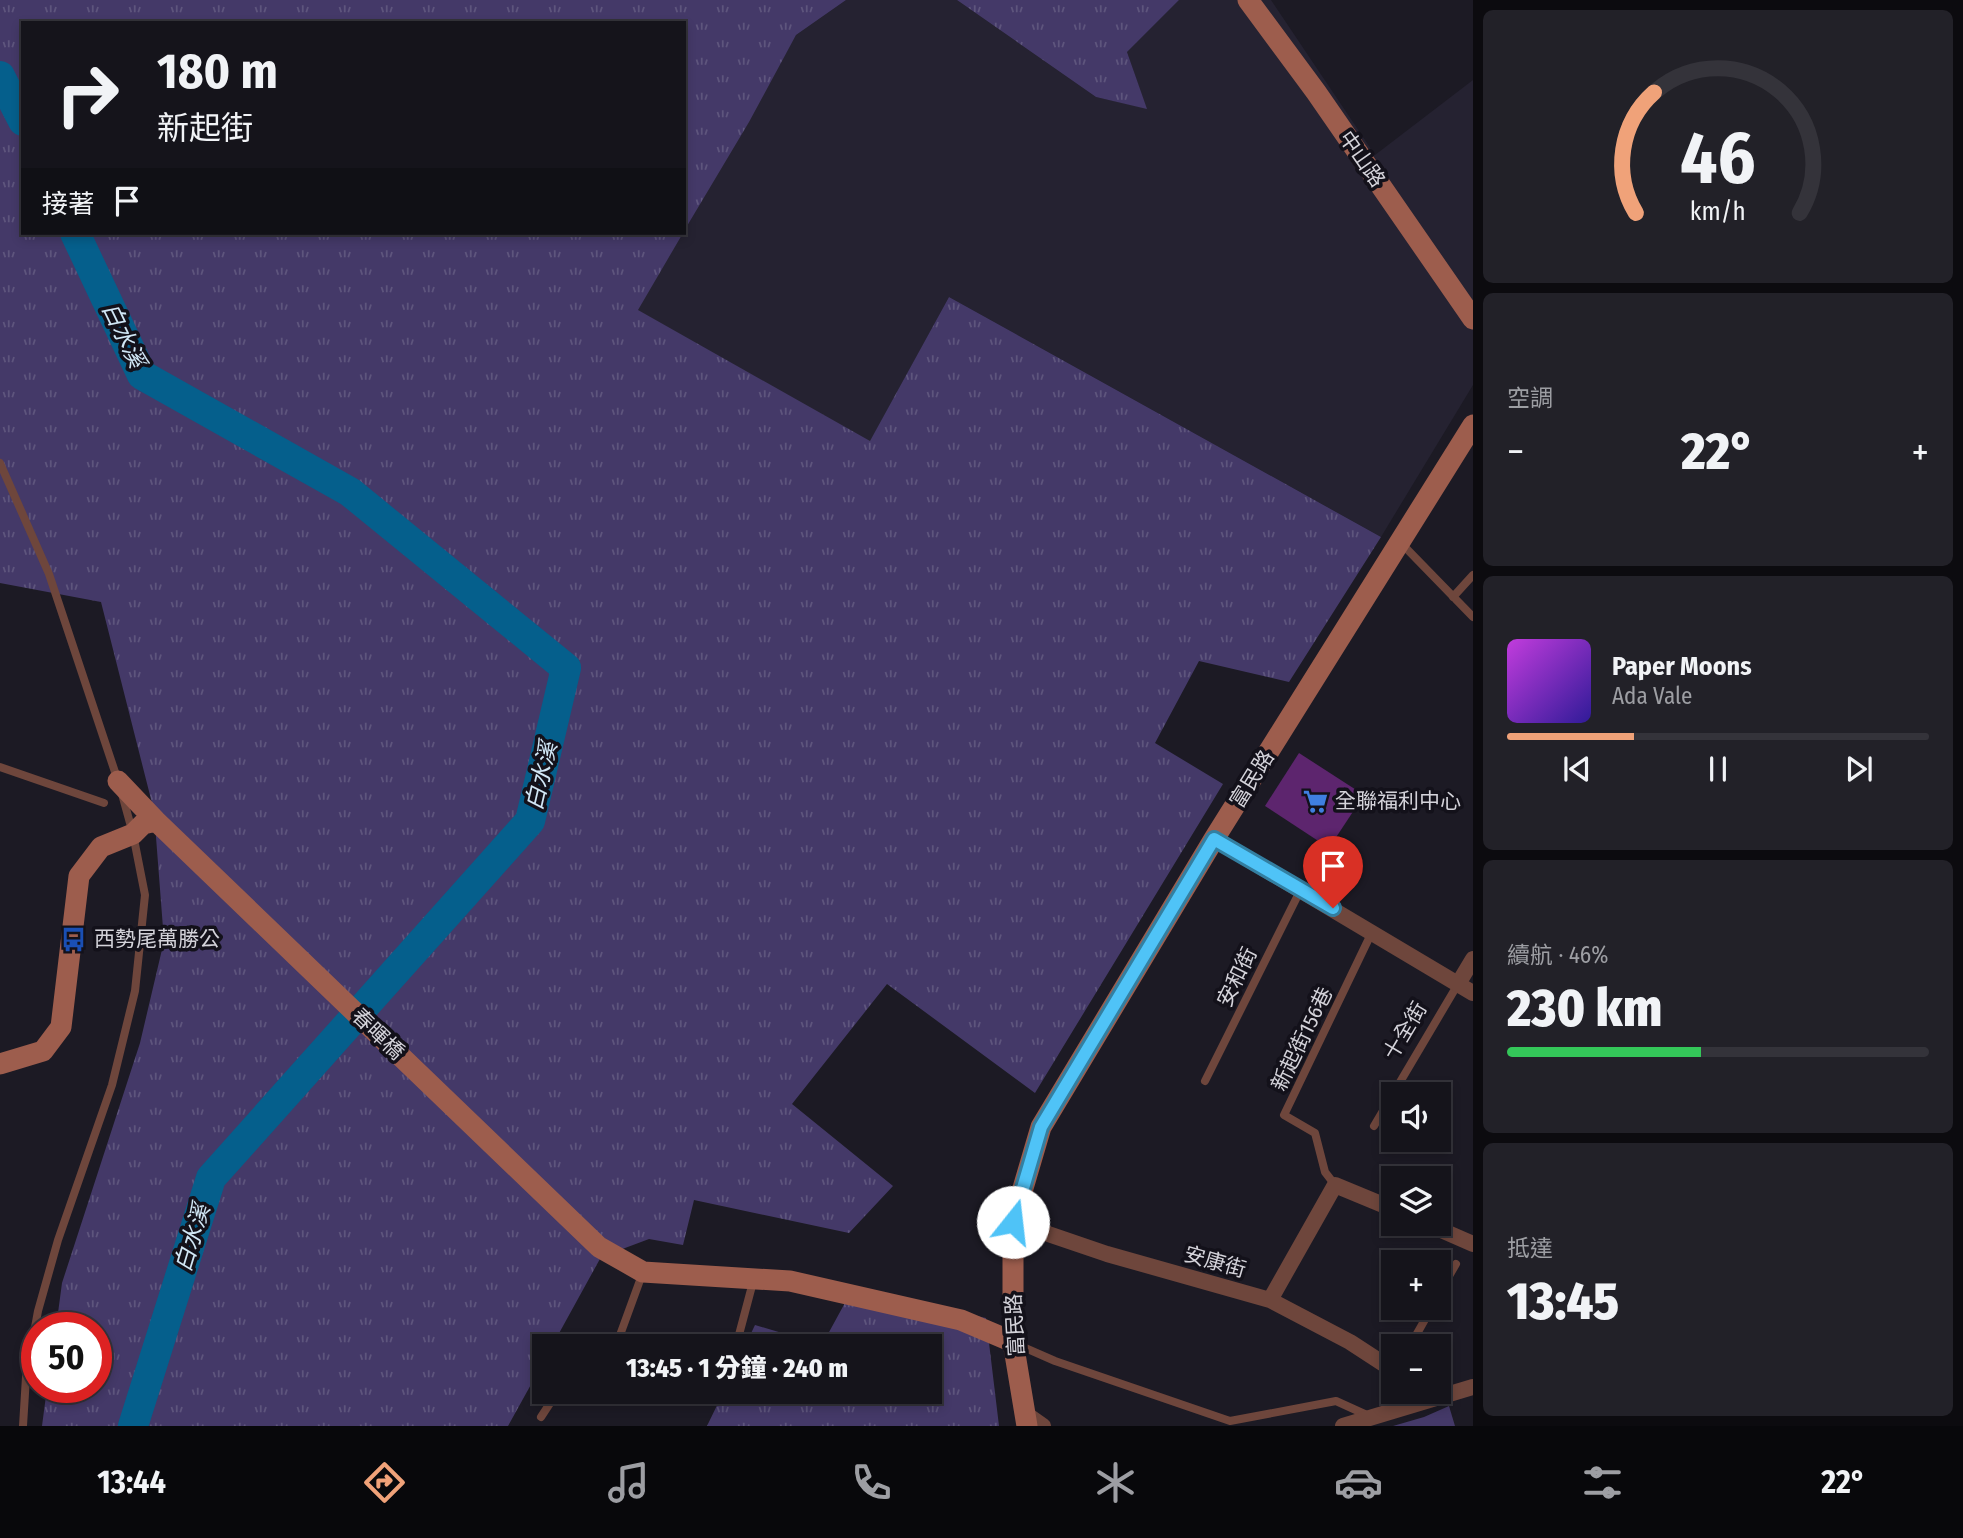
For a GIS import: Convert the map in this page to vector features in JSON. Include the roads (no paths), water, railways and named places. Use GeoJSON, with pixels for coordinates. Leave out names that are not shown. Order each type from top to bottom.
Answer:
{"type":"FeatureCollection","features":[{"type":"Feature","properties":{"kind":"main road","name":"中山路"},"geometry":{"type":"LineString","coordinates":[[1248,0],[1316,92],[1473,319]]}},
{"type":"Feature","properties":{"kind":"main road","name":"富民路"},"geometry":{"type":"LineString","coordinates":[[1032,1422],[1013,1342],[1013,1222],[1041,1127],[1214,839],[1473,425]]}},
{"type":"Feature","properties":{"kind":"main road","name":"春暉橋"},"geometry":{"type":"LineString","coordinates":[[118,781],[156,821],[599,1247],[643,1272]]}},
{"type":"Feature","properties":{"kind":"main road"},"geometry":{"type":"LineString","coordinates":[[0,1064],[43,1051],[61,1027],[79,876],[101,846],[133,834],[143,824],[156,821]]}},
{"type":"Feature","properties":{"kind":"main road"},"geometry":{"type":"LineString","coordinates":[[643,1272],[790,1281],[961,1320],[1013,1342]]}},
{"type":"Feature","properties":{"kind":"street"},"geometry":{"type":"LineString","coordinates":[[1214,839],[1473,993]]}},
{"type":"Feature","properties":{"kind":"street","name":"十全街"},"geometry":{"type":"LineString","coordinates":[[1458,984],[1473,959]]}},
{"type":"Feature","properties":{"kind":"street"},"geometry":{"type":"LineString","coordinates":[[1269,1300],[1335,1185],[1381,1204]]}},
{"type":"Feature","properties":{"kind":"street","name":"安康街"},"geometry":{"type":"LineString","coordinates":[[1013,1222],[1107,1254],[1269,1300],[1350,1342],[1381,1362]]}},
{"type":"Feature","properties":{"kind":"street"},"geometry":{"type":"LineString","coordinates":[[1451,1234],[1473,1244]]}},
{"type":"Feature","properties":{"kind":"street"},"geometry":{"type":"LineString","coordinates":[[1343,1426],[1473,1387]]}},
{"type":"Feature","properties":{"kind":"lane"},"geometry":{"type":"LineString","coordinates":[[0,463],[49,574],[118,781],[133,834],[145,895],[135,991],[112,1085],[58,1240],[37,1311],[26,1377],[23,1426]]}},
{"type":"Feature","properties":{"kind":"lane"},"geometry":{"type":"LineString","coordinates":[[1401,543],[1473,617]]}},
{"type":"Feature","properties":{"kind":"lane"},"geometry":{"type":"LineString","coordinates":[[1453,597],[1473,575]]}},
{"type":"Feature","properties":{"kind":"lane"},"geometry":{"type":"LineString","coordinates":[[0,767],[104,803]]}},
{"type":"Feature","properties":{"kind":"lane","name":"安和街"},"geometry":{"type":"LineString","coordinates":[[1205,1081],[1300,889]]}},
{"type":"Feature","properties":{"kind":"lane","name":"新起街156巷"},"geometry":{"type":"LineString","coordinates":[[1335,1185],[1325,1172],[1315,1133],[1284,1115],[1372,932]]}},
{"type":"Feature","properties":{"kind":"lane","name":"十全街"},"geometry":{"type":"LineString","coordinates":[[1374,1126],[1458,984]]}},
{"type":"Feature","properties":{"kind":"lane"},"geometry":{"type":"LineString","coordinates":[[1451,1273],[1456,1264]]}},
{"type":"Feature","properties":{"kind":"lane"},"geometry":{"type":"LineString","coordinates":[[620,1334],[643,1272]]}},
{"type":"Feature","properties":{"kind":"lane"},"geometry":{"type":"LineString","coordinates":[[739,1334],[754,1279]]}},
{"type":"Feature","properties":{"kind":"lane"},"geometry":{"type":"LineString","coordinates":[[1013,1342],[1055,1361],[1230,1421],[1336,1401],[1373,1418]]}},
{"type":"Feature","properties":{"kind":"lane"},"geometry":{"type":"LineString","coordinates":[[541,1417],[550,1404]]}},
{"type":"Feature","properties":{"kind":"lane"},"geometry":{"type":"LineString","coordinates":[[1400,1404],[1401,1410]]}},
{"type":"Feature","properties":{"kind":"waterway","name":"白水溪"},"geometry":{"type":"LineString","coordinates":[[0,76],[21,117]]}},
{"type":"Feature","properties":{"kind":"waterway","name":"白水溪"},"geometry":{"type":"LineString","coordinates":[[76,235],[142,375],[350,492],[566,668],[530,821],[211,1178],[133,1426]]}},
{"type":"Feature","properties":{"kind":"place","name":"全聯福利中心"},"geometry":{"type":"Point","coordinates":[1315,801]}},
{"type":"Feature","properties":{"kind":"place","name":"西勢尾萬勝公"},"geometry":{"type":"Point","coordinates":[74,939]}}]}
